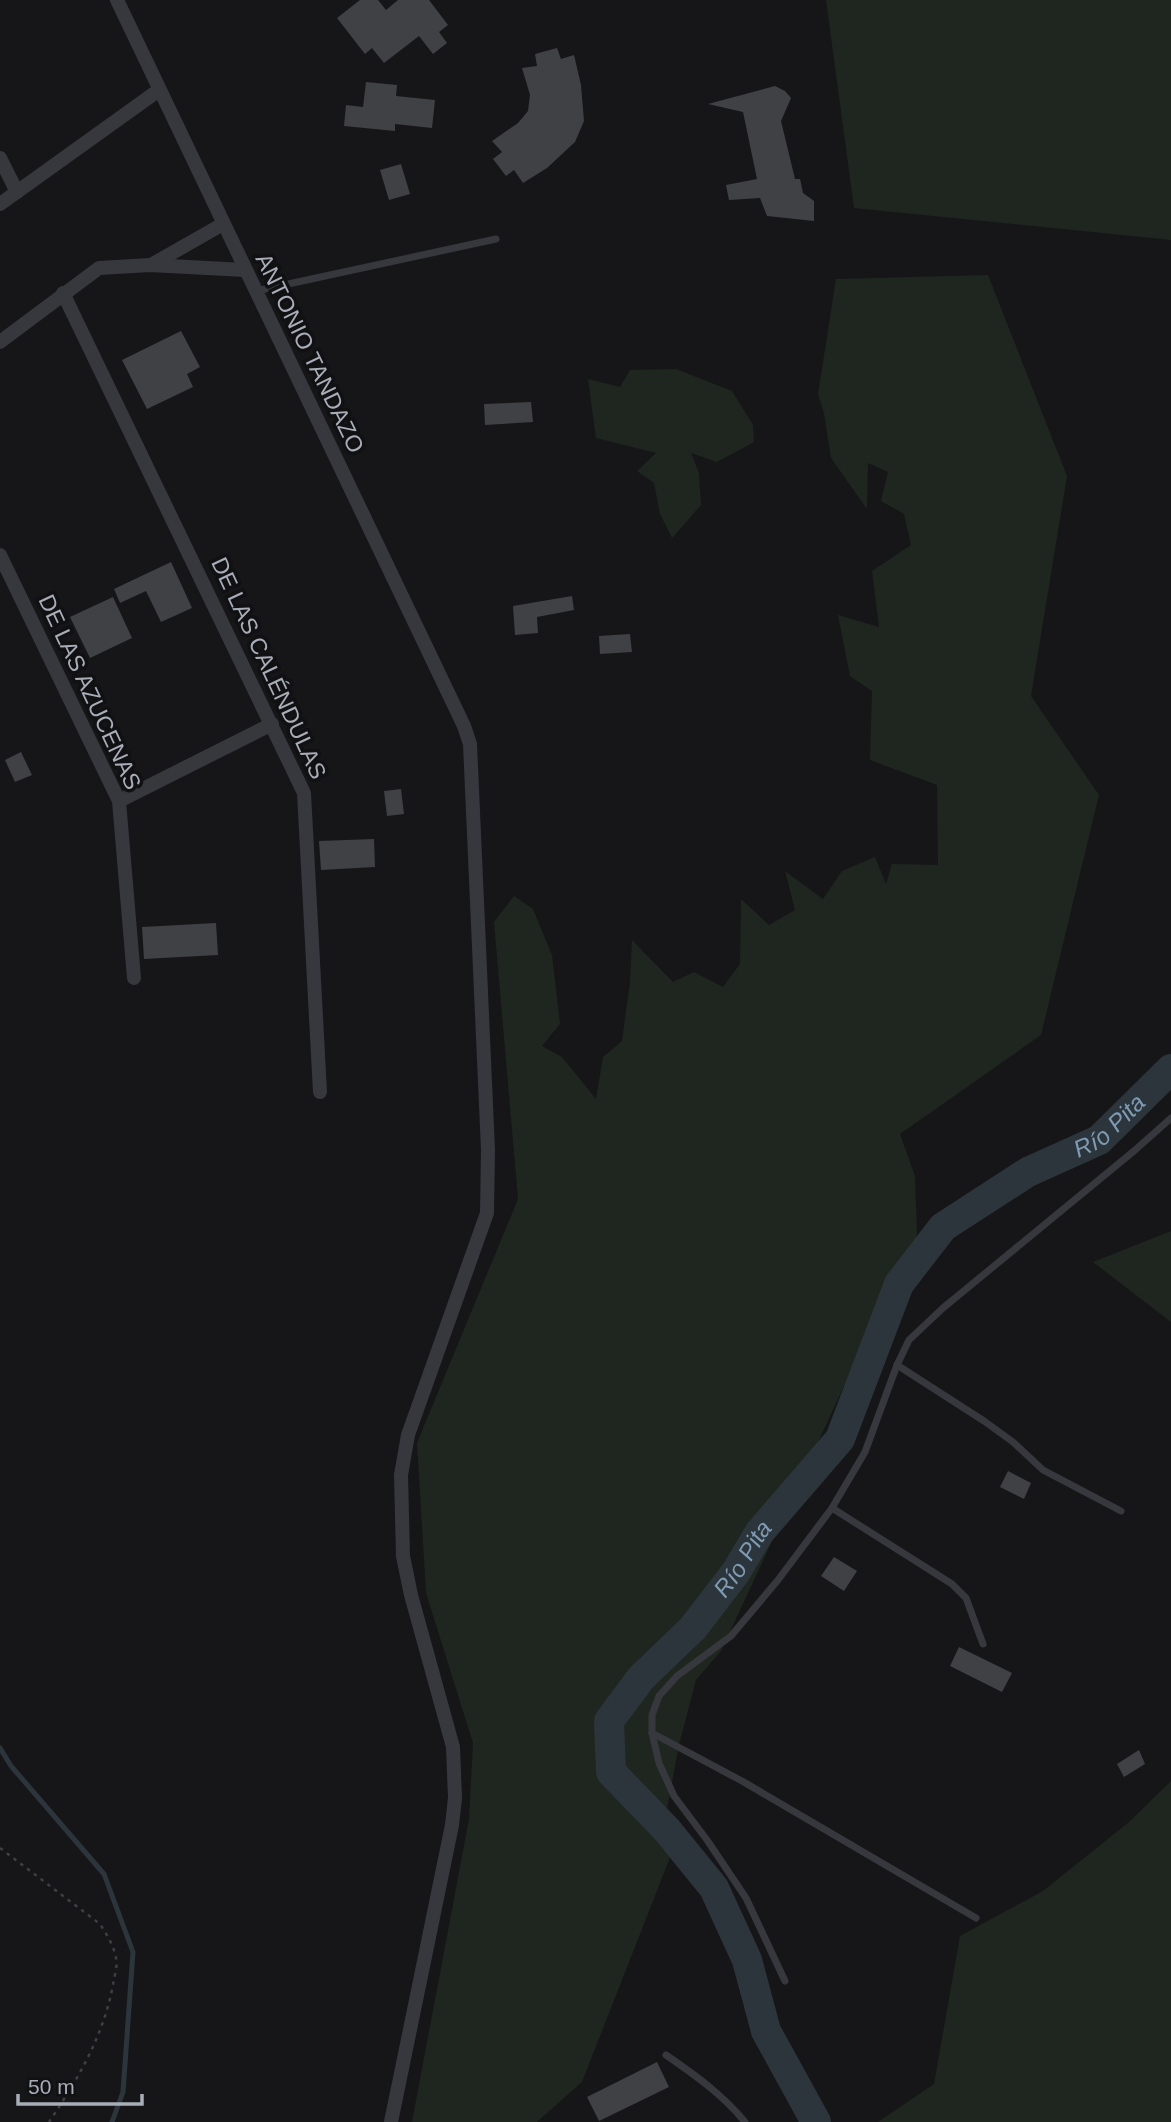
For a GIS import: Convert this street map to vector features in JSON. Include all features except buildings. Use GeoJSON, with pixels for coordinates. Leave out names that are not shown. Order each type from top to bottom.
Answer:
{"type":"FeatureCollection","features":[{"type":"Feature","properties":{"kind":"street","name":"ANTONIO TANDAZO"},"geometry":{"type":"LineString","coordinates":[[117,0],[464,726],[470,744],[487,1213],[408,1436],[401,1475],[403,1556],[411,1595],[453,1747],[455,1798],[452,1825],[391,2122]]}},
{"type":"Feature","properties":{"kind":"street"},"geometry":{"type":"LineString","coordinates":[[0,204],[159,90]]}},
{"type":"Feature","properties":{"kind":"street"},"geometry":{"type":"LineString","coordinates":[[0,158],[17,192]]}},
{"type":"Feature","properties":{"kind":"street"},"geometry":{"type":"LineString","coordinates":[[150,265],[223,224]]}},
{"type":"Feature","properties":{"kind":"street"},"geometry":{"type":"LineString","coordinates":[[0,342],[99,268],[150,265],[245,270]]}},
{"type":"Feature","properties":{"kind":"street","name":"DE LAS CALÉNDULAS"},"geometry":{"type":"LineString","coordinates":[[63,293],[306,798],[320,1092]]}},
{"type":"Feature","properties":{"kind":"street","name":"DE LAS AZUCENAS"},"geometry":{"type":"LineString","coordinates":[[0,555],[119,801],[134,978]]}},
{"type":"Feature","properties":{"kind":"street"},"geometry":{"type":"LineString","coordinates":[[119,801],[272,724]]}},
{"type":"Feature","properties":{"kind":"lane"},"geometry":{"type":"LineString","coordinates":[[256,292],[496,239]]}},
{"type":"Feature","properties":{"kind":"lane"},"geometry":{"type":"LineString","coordinates":[[785,1981],[746,1898],[674,1796],[659,1763],[652,1732],[652,1715],[659,1696],[677,1675],[731,1636],[778,1580],[832,1508],[865,1452],[909,1339],[1171,1118]]}},
{"type":"Feature","properties":{"kind":"lane"},"geometry":{"type":"LineString","coordinates":[[897,1365],[984,1421],[1013,1442],[1043,1470],[1121,1511]]}},
{"type":"Feature","properties":{"kind":"lane"},"geometry":{"type":"LineString","coordinates":[[832,1508],[952,1584],[966,1598],[983,1644]]}},
{"type":"Feature","properties":{"kind":"lane"},"geometry":{"type":"LineString","coordinates":[[652,1732],[743,1781],[976,1918]]}},
{"type":"Feature","properties":{"kind":"lane"},"geometry":{"type":"LineString","coordinates":[[666,2054],[732,2105],[745,2122]]}},
{"type":"Feature","properties":{"kind":"path"},"geometry":{"type":"LineString","coordinates":[[0,1848],[100,1924],[110,1939],[117,1961],[110,2000],[100,2032],[79,2078],[49,2122]]}},
{"type":"Feature","properties":{"kind":"shaded area"},"geometry":{"type":"Polygon","coordinates":[[[826,0],[1171,0],[1171,240],[854,208],[826,0]]]}},
{"type":"Feature","properties":{"kind":"shaded area"},"geometry":{"type":"Polygon","coordinates":[[[988,275],[1067,476],[1031,696],[1099,795],[1041,1035],[900,1134],[915,1176],[917,1236],[890,1287],[721,1651],[696,1680],[679,1745],[665,1820],[671,1855],[582,2082],[537,2122],[412,2122],[469,1819],[473,1743],[426,1593],[417,1443],[518,1199],[494,922],[514,896],[533,909],[552,955],[560,1024],[542,1046],[562,1057],[596,1099],[603,1057],[622,1041],[630,982],[632,940],[673,982],[694,972],[723,987],[740,964],[741,899],[769,925],[795,910],[785,871],[823,899],[842,871],[875,857],[886,884],[892,864],[938,865],[937,785],[870,760],[872,691],[850,676],[838,615],[879,627],[872,571],[911,545],[904,514],[881,501],[888,472],[868,463],[867,509],[831,458],[818,394],[836,279],[988,275]]]}},
{"type":"Feature","properties":{"kind":"shaded area"},"geometry":{"type":"Polygon","coordinates":[[[676,369],[732,391],[753,425],[754,442],[717,462],[691,453],[699,473],[701,505],[672,538],[660,514],[654,483],[637,471],[656,453],[596,438],[588,379],[620,387],[630,370],[676,369]]]}},
{"type":"Feature","properties":{"kind":"shaded area"},"geometry":{"type":"Polygon","coordinates":[[[1171,1231],[1171,1322],[1093,1262],[1171,1231]]]}},
{"type":"Feature","properties":{"kind":"shaded area"},"geometry":{"type":"Polygon","coordinates":[[[1171,1781],[1171,2122],[878,2122],[934,2084],[960,1936],[1043,1891],[1129,1822],[1171,1781]]]}},
{"type":"Feature","properties":{"kind":"waterway","name":"Río Pita"},"geometry":{"type":"LineString","coordinates":[[816,2122],[766,2031],[747,1960],[714,1888],[667,1830],[611,1772],[609,1721],[641,1678],[693,1628],[736,1572],[759,1533],[840,1439],[899,1284],[943,1227],[1028,1172],[1099,1140],[1171,1069]]}},
{"type":"Feature","properties":{"kind":"waterway"},"geometry":{"type":"LineString","coordinates":[[0,1748],[11,1766],[104,1874],[133,1952],[123,2092],[112,2122]]}}]}
